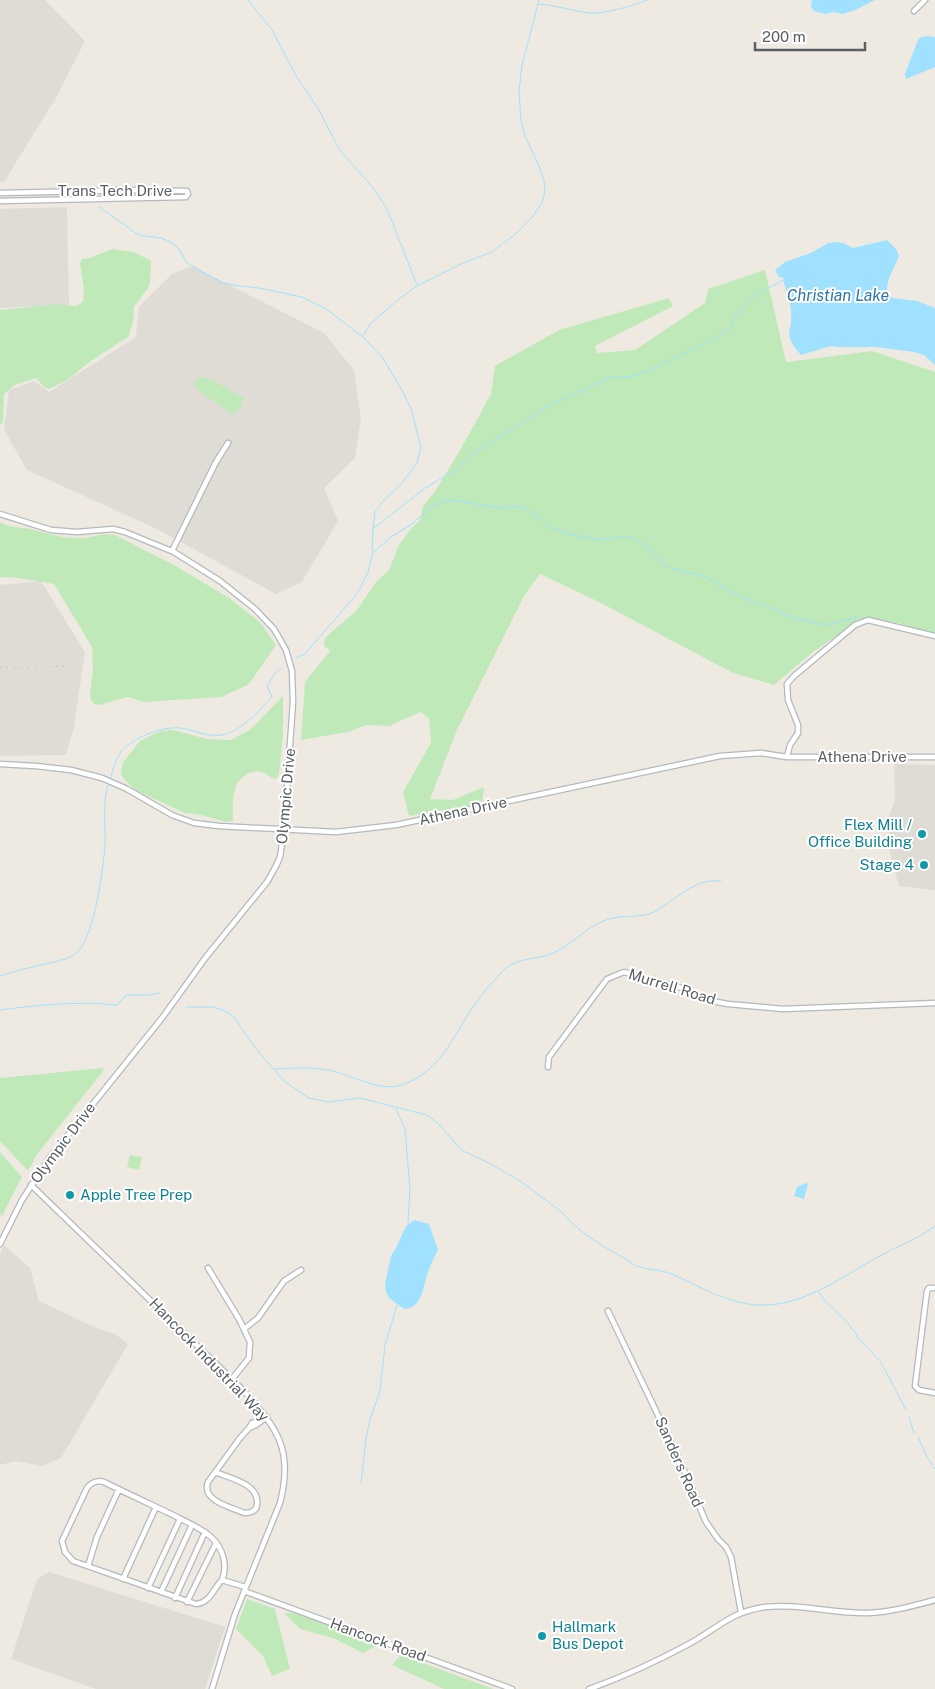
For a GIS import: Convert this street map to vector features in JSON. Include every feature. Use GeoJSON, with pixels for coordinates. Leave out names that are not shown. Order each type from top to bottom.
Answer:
{"type":"FeatureCollection","features":[{"type":"Feature","properties":{"kind":"street"},"geometry":{"type":"LineString","coordinates":[[914,11],[925,0]]}},
{"type":"Feature","properties":{"kind":"street"},"geometry":{"type":"LineString","coordinates":[[135,190],[135,198]]}},
{"type":"Feature","properties":{"kind":"street","name":"Trans Tech Drive"},"geometry":{"type":"LineString","coordinates":[[0,193],[135,190],[187,191],[188,194],[186,197],[0,201]]}},
{"type":"Feature","properties":{"kind":"street"},"geometry":{"type":"LineString","coordinates":[[84,191],[84,199]]}},
{"type":"Feature","properties":{"kind":"street"},"geometry":{"type":"LineString","coordinates":[[33,192],[33,199]]}},
{"type":"Feature","properties":{"kind":"street"},"geometry":{"type":"LineString","coordinates":[[172,551],[216,462],[228,443]]}},
{"type":"Feature","properties":{"kind":"street","name":"Olympic Drive"},"geometry":{"type":"LineString","coordinates":[[0,514],[37,526],[65,532],[113,528],[172,551],[220,581],[255,609],[274,629],[286,650],[292,670],[293,702],[284,830],[280,857],[267,882],[206,957],[162,1018],[57,1148],[31,1185],[0,1244]]}},
{"type":"Feature","properties":{"kind":"street"},"geometry":{"type":"LineString","coordinates":[[787,756],[790,745],[798,733],[798,725],[788,700],[787,684],[854,625],[868,620],[935,636]]}},
{"type":"Feature","properties":{"kind":"street","name":"Athena Drive"},"geometry":{"type":"LineString","coordinates":[[0,764],[62,769],[102,778],[127,789],[172,815],[194,823],[336,832],[378,828],[720,756],[761,754],[787,756],[935,756]]}},
{"type":"Feature","properties":{"kind":"street","name":"Murrell Road"},"geometry":{"type":"LineString","coordinates":[[548,1067],[549,1057],[607,979],[619,972],[682,988],[706,1000],[728,1004],[783,1009],[935,1003]]}},
{"type":"Feature","properties":{"kind":"street","name":"Hancock Industrial Way"},"geometry":{"type":"LineString","coordinates":[[31,1185],[232,1379],[267,1417],[276,1431],[282,1447],[285,1463],[284,1487],[280,1503],[245,1589],[212,1689]]}},
{"type":"Feature","properties":{"kind":"street"},"geometry":{"type":"LineString","coordinates":[[208,1268],[250,1342],[249,1358],[232,1379]]}},
{"type":"Feature","properties":{"kind":"street"},"geometry":{"type":"LineString","coordinates":[[244,1329],[258,1318],[284,1281],[301,1270]]}},
{"type":"Feature","properties":{"kind":"street"},"geometry":{"type":"LineString","coordinates":[[935,1288],[929,1288],[927,1291],[915,1386],[919,1390],[935,1393]]}},
{"type":"Feature","properties":{"kind":"street","name":"Sanders Road"},"geometry":{"type":"LineString","coordinates":[[608,1311],[680,1461],[706,1522],[726,1547],[731,1557],[741,1612]]}},
{"type":"Feature","properties":{"kind":"street"},"geometry":{"type":"LineString","coordinates":[[215,1472],[250,1488],[256,1497],[257,1507],[255,1510],[244,1513],[212,1497],[207,1485],[215,1472],[252,1423],[267,1417]]}},
{"type":"Feature","properties":{"kind":"street"},"geometry":{"type":"LineString","coordinates":[[101,1481],[156,1507],[205,1532],[216,1543],[225,1565],[225,1573],[222,1580],[205,1602],[196,1604],[175,1598],[70,1559],[65,1552],[62,1541],[90,1485],[101,1481]]}},
{"type":"Feature","properties":{"kind":"street"},"geometry":{"type":"LineString","coordinates":[[88,1566],[97,1537],[119,1489]]}},
{"type":"Feature","properties":{"kind":"street"},"geometry":{"type":"LineString","coordinates":[[122,1579],[156,1507]]}},
{"type":"Feature","properties":{"kind":"street"},"geometry":{"type":"LineString","coordinates":[[148,1588],[180,1519]]}},
{"type":"Feature","properties":{"kind":"street"},"geometry":{"type":"LineString","coordinates":[[161,1592],[192,1525]]}},
{"type":"Feature","properties":{"kind":"street"},"geometry":{"type":"LineString","coordinates":[[175,1598],[205,1532]]}},
{"type":"Feature","properties":{"kind":"street"},"geometry":{"type":"LineString","coordinates":[[187,1602],[216,1543]]}},
{"type":"Feature","properties":{"kind":"street","name":"Hancock Road"},"geometry":{"type":"LineString","coordinates":[[222,1580],[512,1689]]}},
{"type":"Feature","properties":{"kind":"street"},"geometry":{"type":"LineString","coordinates":[[589,1689],[626,1676],[658,1660],[689,1644],[741,1612],[765,1607],[806,1607],[869,1613],[907,1608],[935,1600]]}},
{"type":"Feature","properties":{"kind":"shaded area"},"geometry":{"type":"Polygon","coordinates":[[[0,0],[45,0],[85,41],[57,96],[4,182],[0,182],[0,0]]]}},
{"type":"Feature","properties":{"kind":"shaded area"},"geometry":{"type":"Polygon","coordinates":[[[67,207],[69,305],[0,308],[0,209],[67,207]]]}},
{"type":"Feature","properties":{"kind":"shaded area"},"geometry":{"type":"Polygon","coordinates":[[[192,266],[324,333],[354,370],[361,418],[355,458],[324,488],[338,521],[302,582],[276,594],[155,528],[27,470],[4,430],[9,390],[34,381],[49,392],[136,337],[139,307],[172,274],[192,266]]]}},
{"type":"Feature","properties":{"kind":"shaded area"},"geometry":{"type":"Polygon","coordinates":[[[41,581],[85,652],[74,727],[66,755],[0,756],[0,585],[41,581]]]}},
{"type":"Feature","properties":{"kind":"shaded area"},"geometry":{"type":"Polygon","coordinates":[[[894,764],[935,765],[935,890],[899,886],[890,853],[888,819],[895,800],[894,764]]]}},
{"type":"Feature","properties":{"kind":"shaded area"},"geometry":{"type":"Polygon","coordinates":[[[4,1245],[30,1268],[39,1301],[96,1328],[115,1334],[128,1344],[61,1458],[43,1466],[15,1461],[0,1465],[0,1254],[4,1245]]]}},
{"type":"Feature","properties":{"kind":"shaded area"},"geometry":{"type":"Polygon","coordinates":[[[49,1572],[225,1627],[205,1689],[96,1689],[11,1659],[37,1579],[49,1572]]]}},
{"type":"Feature","properties":{"kind":"green space"},"geometry":{"type":"Polygon","coordinates":[[[112,249],[134,252],[151,261],[150,283],[134,307],[133,323],[128,337],[91,361],[67,380],[49,389],[44,387],[36,378],[15,385],[4,394],[3,422],[0,425],[0,310],[58,304],[75,306],[81,303],[83,301],[84,289],[80,264],[82,259],[90,258],[112,249]]]}},
{"type":"Feature","properties":{"kind":"green space"},"geometry":{"type":"Polygon","coordinates":[[[765,270],[786,362],[872,351],[935,372],[935,634],[898,623],[863,618],[813,652],[774,685],[733,673],[599,602],[540,574],[524,596],[457,730],[430,799],[453,800],[484,787],[482,804],[409,816],[403,792],[431,743],[429,718],[420,712],[389,726],[367,725],[348,732],[301,740],[305,682],[330,651],[327,647],[325,648],[324,642],[326,637],[357,610],[376,582],[389,570],[399,545],[420,520],[423,506],[434,493],[459,452],[491,394],[495,366],[559,330],[669,298],[673,306],[595,346],[597,353],[635,350],[705,303],[708,289],[765,270]]]}},
{"type":"Feature","properties":{"kind":"green space"},"geometry":{"type":"Polygon","coordinates":[[[199,377],[211,380],[244,398],[234,415],[196,389],[194,383],[199,377]]]}},
{"type":"Feature","properties":{"kind":"green space"},"geometry":{"type":"Polygon","coordinates":[[[0,522],[65,537],[82,538],[105,534],[115,535],[176,566],[229,598],[260,622],[276,645],[249,684],[222,697],[144,702],[128,697],[99,705],[94,704],[90,694],[93,670],[92,647],[54,584],[0,577],[0,522]]]}},
{"type":"Feature","properties":{"kind":"green space"},"geometry":{"type":"Polygon","coordinates":[[[283,696],[283,735],[279,774],[276,779],[262,772],[247,774],[242,778],[235,789],[233,821],[227,822],[185,813],[135,790],[123,778],[121,773],[123,762],[140,741],[161,731],[173,730],[207,739],[231,740],[251,729],[283,696]]]}},
{"type":"Feature","properties":{"kind":"green space"},"geometry":{"type":"Polygon","coordinates":[[[103,1068],[104,1070],[38,1153],[28,1171],[0,1141],[0,1078],[103,1068]]]}},
{"type":"Feature","properties":{"kind":"green space"},"geometry":{"type":"Polygon","coordinates":[[[0,1152],[22,1177],[2,1216],[0,1214],[0,1152]]]}},
{"type":"Feature","properties":{"kind":"green space"},"geometry":{"type":"Polygon","coordinates":[[[130,1155],[142,1157],[139,1170],[127,1167],[130,1155]]]}},
{"type":"Feature","properties":{"kind":"green space"},"geometry":{"type":"Polygon","coordinates":[[[247,1599],[275,1609],[290,1669],[272,1676],[263,1656],[236,1629],[247,1599]]]}},
{"type":"Feature","properties":{"kind":"green space"},"geometry":{"type":"Polygon","coordinates":[[[284,1613],[293,1613],[382,1643],[363,1653],[333,1638],[300,1629],[284,1613]]]}},
{"type":"Feature","properties":{"kind":"green space"},"geometry":{"type":"Polygon","coordinates":[[[401,1655],[494,1689],[444,1689],[392,1665],[401,1655]]]}},
{"type":"Feature","properties":{"kind":"water"},"geometry":{"type":"Polygon","coordinates":[[[812,0],[875,0],[843,14],[834,12],[825,14],[814,11],[811,7],[812,0]]]}},
{"type":"Feature","properties":{"kind":"water"},"geometry":{"type":"Polygon","coordinates":[[[921,37],[935,37],[935,67],[906,79],[905,74],[918,40],[921,37]]]}},
{"type":"Feature","properties":{"kind":"water","name":"Christian Lake"},"geometry":{"type":"Polygon","coordinates":[[[887,240],[896,249],[899,256],[889,279],[887,294],[893,298],[917,301],[935,308],[935,365],[924,355],[914,352],[875,347],[831,346],[801,355],[791,342],[789,333],[791,311],[784,278],[779,277],[775,270],[785,262],[811,253],[828,243],[843,243],[853,248],[887,240]]]}},
{"type":"Feature","properties":{"kind":"water"},"geometry":{"type":"Polygon","coordinates":[[[808,1184],[804,1199],[794,1196],[797,1187],[808,1184]]]}},
{"type":"Feature","properties":{"kind":"water"},"geometry":{"type":"Polygon","coordinates":[[[414,1220],[429,1224],[438,1250],[429,1269],[419,1301],[410,1308],[404,1309],[389,1298],[385,1284],[391,1256],[406,1226],[414,1220]]]}},
{"type":"Feature","properties":{"kind":"waterway"},"geometry":{"type":"LineString","coordinates":[[248,0],[272,30],[295,74],[319,110],[339,149],[375,190],[387,209],[417,285]]}},
{"type":"Feature","properties":{"kind":"waterway"},"geometry":{"type":"LineString","coordinates":[[363,336],[370,324],[417,286],[461,264],[492,252],[518,232],[542,203],[545,192],[544,181],[525,136],[521,120],[519,91],[522,65],[539,0]]}},
{"type":"Feature","properties":{"kind":"waterway"},"geometry":{"type":"LineString","coordinates":[[538,4],[583,12],[601,13],[647,0]]}},
{"type":"Feature","properties":{"kind":"waterway"},"geometry":{"type":"LineString","coordinates":[[99,207],[139,235],[161,238],[171,242],[179,249],[187,263],[221,282],[302,297],[326,309],[363,337],[382,357],[411,409],[421,447],[417,463],[401,484],[383,501],[375,512],[372,556],[368,572],[355,596],[305,654],[296,658]]}},
{"type":"Feature","properties":{"kind":"waterway"},"geometry":{"type":"LineString","coordinates":[[373,529],[425,488],[454,471],[474,453],[548,406],[608,378],[629,377],[650,370],[719,336],[732,326],[736,316],[750,299],[783,280]]}},
{"type":"Feature","properties":{"kind":"waterway"},"geometry":{"type":"LineString","coordinates":[[374,552],[430,508],[443,502],[452,500],[498,508],[520,506],[538,517],[549,527],[568,534],[599,540],[626,536],[632,538],[646,546],[667,567],[706,577],[737,595],[795,618],[826,625],[858,617]]}},
{"type":"Feature","properties":{"kind":"waterway"},"geometry":{"type":"LineString","coordinates":[[110,780],[121,752],[132,742],[148,734],[165,729],[180,728],[210,735],[221,735],[242,726],[272,697],[267,686],[275,673],[282,668]]}},
{"type":"Feature","properties":{"kind":"waterway"},"geometry":{"type":"LineString","coordinates":[[0,976],[64,959],[74,955],[81,948],[92,921],[100,887],[105,846],[105,808],[108,785]]}},
{"type":"Feature","properties":{"kind":"waterway"},"geometry":{"type":"LineString","coordinates":[[275,1069],[322,1069],[386,1087],[405,1084],[417,1078],[436,1063],[450,1045],[481,995],[510,965],[558,951],[592,927],[606,920],[654,912],[693,886],[711,881],[721,881]]}},
{"type":"Feature","properties":{"kind":"waterway"},"geometry":{"type":"LineString","coordinates":[[0,1010],[58,1004],[88,1003],[117,1005],[126,995],[160,993]]}},
{"type":"Feature","properties":{"kind":"waterway"},"geometry":{"type":"LineString","coordinates":[[186,1007],[212,1007],[223,1010],[233,1016],[257,1050],[284,1081],[309,1098],[328,1102],[360,1098],[427,1115],[440,1125],[461,1150],[489,1163],[520,1181],[563,1213],[576,1227],[601,1245],[636,1266],[672,1274],[734,1301],[757,1305],[775,1304],[809,1295],[889,1251],[919,1237],[935,1226]]}},
{"type":"Feature","properties":{"kind":"waterway"},"geometry":{"type":"LineString","coordinates":[[396,1109],[405,1129],[410,1189],[408,1223]]}},
{"type":"Feature","properties":{"kind":"waterway"},"geometry":{"type":"LineString","coordinates":[[818,1291],[881,1362],[906,1410]]}},
{"type":"Feature","properties":{"kind":"waterway"},"geometry":{"type":"LineString","coordinates":[[361,1484],[370,1419],[380,1391],[385,1345],[397,1305]]}},
{"type":"Feature","properties":{"kind":"waterway"},"geometry":{"type":"LineString","coordinates":[[909,1417],[914,1433]]}},
{"type":"Feature","properties":{"kind":"waterway"},"geometry":{"type":"LineString","coordinates":[[918,1437],[935,1469]]}},
{"type":"Feature","properties":{"kind":"railway"},"geometry":{"type":"LineString","coordinates":[[0,667],[64,666]]}},
{"type":"Feature","properties":{"kind":"place","name":"Flex Mill / Office Building"},"geometry":{"type":"Point","coordinates":[922,834]}},
{"type":"Feature","properties":{"kind":"place","name":"Stage 4"},"geometry":{"type":"Point","coordinates":[924,865]}},
{"type":"Feature","properties":{"kind":"place","name":"Apple Tree Prep"},"geometry":{"type":"Point","coordinates":[70,1195]}},
{"type":"Feature","properties":{"kind":"place","name":"Hallmark Bus Depot"},"geometry":{"type":"Point","coordinates":[542,1636]}}]}
